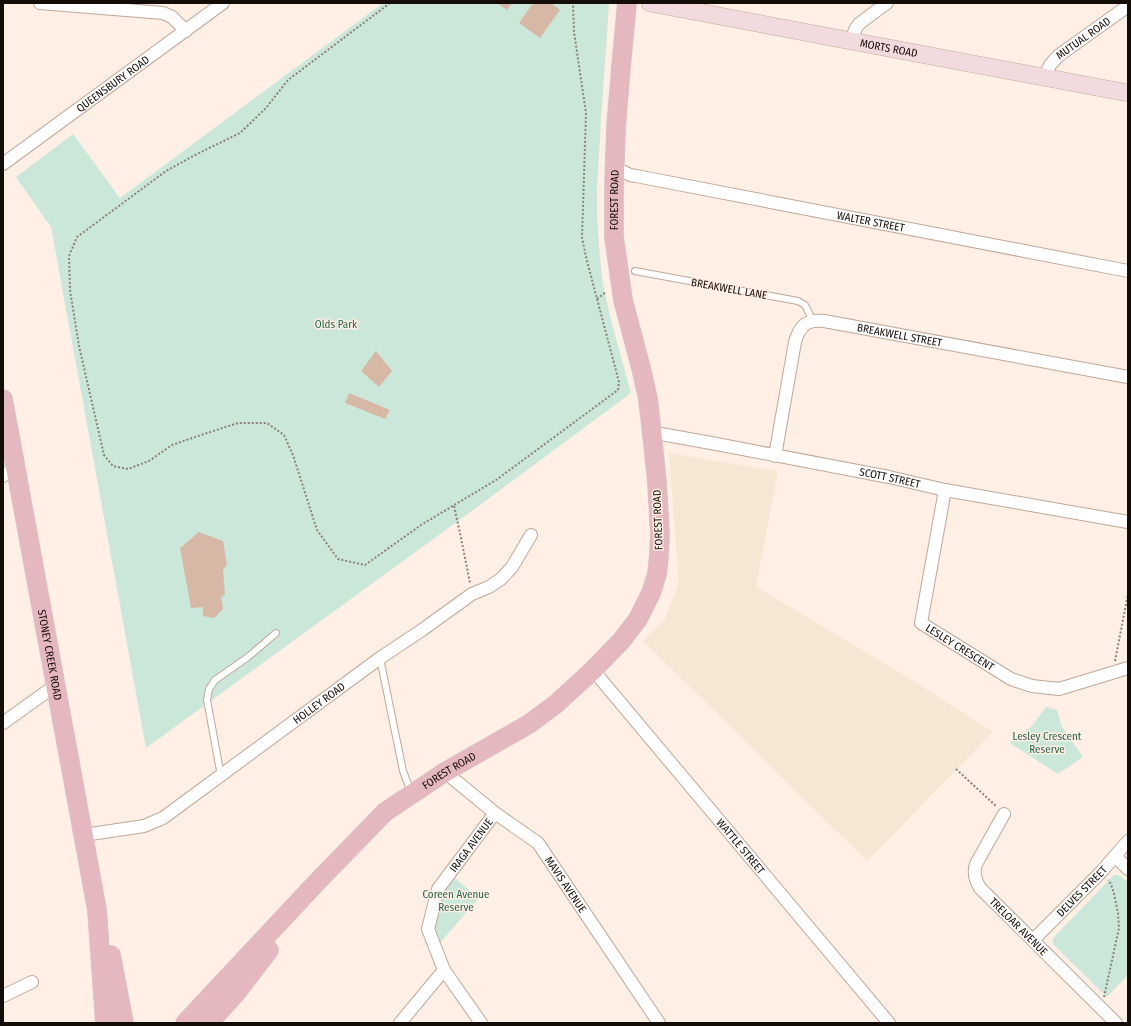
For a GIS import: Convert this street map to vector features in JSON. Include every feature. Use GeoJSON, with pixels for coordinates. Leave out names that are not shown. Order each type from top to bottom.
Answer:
{"type":"FeatureCollection","features":[{"type":"Feature","properties":{"kind":"main road","name":"FOREST ROAD"},"geometry":{"type":"LineString","coordinates":[[185,1022],[385,812],[445,772],[542,716],[593,670],[622,640],[638,619],[651,593],[657,574],[660,534],[652,434],[647,392],[623,300],[614,237],[614,167],[627,3]]}},
{"type":"Feature","properties":{"kind":"main road","name":"STONEY CREEK ROAD"},"geometry":{"type":"LineString","coordinates":[[3,399],[9,472],[56,684],[98,910],[109,948],[124,1023]]}},
{"type":"Feature","properties":{"kind":"main road","name":"FOREST ROAD"},"geometry":{"type":"LineString","coordinates":[[209,1023],[237,992],[317,882]]}},
{"type":"Feature","properties":{"kind":"main road","name":"STONEY CREEK ROAD"},"geometry":{"type":"LineString","coordinates":[[98,910],[106,1023]]}},
{"type":"Feature","properties":{"kind":"main road","name":"STONEY CREEK ROAD"},"geometry":{"type":"LineString","coordinates":[[102,981],[113,1023]]}},
{"type":"Feature","properties":{"kind":"street"},"geometry":{"type":"LineString","coordinates":[[40,3],[163,13],[172,17],[186,30]]}},
{"type":"Feature","properties":{"kind":"street","name":"QUEENSBURY ROAD"},"geometry":{"type":"LineString","coordinates":[[3,164],[223,3]]}},
{"type":"Feature","properties":{"kind":"street","name":"MORTS ROAD"},"geometry":{"type":"LineString","coordinates":[[650,3],[1128,93]]}},
{"type":"Feature","properties":{"kind":"street"},"geometry":{"type":"LineString","coordinates":[[851,40],[860,23],[887,3]]}},
{"type":"Feature","properties":{"kind":"street","name":"MUTUAL ROAD"},"geometry":{"type":"LineString","coordinates":[[1045,77],[1050,65],[1061,53],[1128,6]]}},
{"type":"Feature","properties":{"kind":"street","name":"WALTER STREET"},"geometry":{"type":"LineString","coordinates":[[614,167],[630,175],[1128,271]]}},
{"type":"Feature","properties":{"kind":"street"},"geometry":{"type":"LineString","coordinates":[[775,456],[795,342],[800,329],[813,321]]}},
{"type":"Feature","properties":{"kind":"street","name":"BREAKWELL STREET"},"geometry":{"type":"LineString","coordinates":[[813,321],[824,321],[1128,377]]}},
{"type":"Feature","properties":{"kind":"street","name":"SCOTT STREET"},"geometry":{"type":"LineString","coordinates":[[652,434],[661,434],[704,441],[889,477],[945,490],[1128,522]]}},
{"type":"Feature","properties":{"kind":"street","name":"LESLEY CRESCENT"},"geometry":{"type":"LineString","coordinates":[[945,490],[921,623],[1011,680],[1032,686],[1059,689],[1128,668]]}},
{"type":"Feature","properties":{"kind":"street","name":"HOLLEY ROAD"},"geometry":{"type":"LineString","coordinates":[[84,835],[144,826],[163,818],[380,658],[472,594],[489,587],[501,578],[512,567],[531,535]]}},
{"type":"Feature","properties":{"kind":"street","name":"WATTLE STREET"},"geometry":{"type":"LineString","coordinates":[[593,670],[889,1023]]}},
{"type":"Feature","properties":{"kind":"street"},"geometry":{"type":"LineString","coordinates":[[3,722],[56,684]]}},
{"type":"Feature","properties":{"kind":"street","name":"MAVIS AVENUE"},"geometry":{"type":"LineString","coordinates":[[445,772],[495,813],[538,843],[659,1023]]}},
{"type":"Feature","properties":{"kind":"street","name":"IRAGA AVENUE"},"geometry":{"type":"LineString","coordinates":[[481,1023],[444,970],[428,929],[438,889],[495,813]]}},
{"type":"Feature","properties":{"kind":"street","name":"TRELOAR AVENUE"},"geometry":{"type":"LineString","coordinates":[[1004,814],[976,864],[974,871],[980,888],[1116,1023]]}},
{"type":"Feature","properties":{"kind":"street","name":"DELVES STREET"},"geometry":{"type":"LineString","coordinates":[[1033,940],[1101,872],[1128,841]]}},
{"type":"Feature","properties":{"kind":"street"},"geometry":{"type":"LineString","coordinates":[[1115,856],[1128,869]]}},
{"type":"Feature","properties":{"kind":"street"},"geometry":{"type":"LineString","coordinates":[[400,1023],[444,970]]}},
{"type":"Feature","properties":{"kind":"street"},"geometry":{"type":"LineString","coordinates":[[3,996],[32,982]]}},
{"type":"Feature","properties":{"kind":"lane","name":"BREAKWELL LANE"},"geometry":{"type":"LineString","coordinates":[[635,271],[798,301],[805,305],[813,321]]}},
{"type":"Feature","properties":{"kind":"lane"},"geometry":{"type":"LineString","coordinates":[[221,776],[207,700],[209,689],[215,680],[248,657],[276,633]]}},
{"type":"Feature","properties":{"kind":"lane"},"geometry":{"type":"LineString","coordinates":[[380,658],[403,771],[411,794]]}},
{"type":"Feature","properties":{"kind":"path"},"geometry":{"type":"LineString","coordinates":[[390,3],[288,80],[266,108],[240,133],[166,171],[77,237],[70,256],[70,290],[80,346],[104,455],[113,466],[128,469],[149,461],[172,445],[238,423],[267,423],[284,435],[293,455],[317,530],[338,560],[365,565],[421,525],[496,480],[618,390],[619,382],[582,238],[586,113],[574,32],[573,3]]}},
{"type":"Feature","properties":{"kind":"path"},"geometry":{"type":"LineString","coordinates":[[597,299],[606,292]]}},
{"type":"Feature","properties":{"kind":"path"},"geometry":{"type":"LineString","coordinates":[[454,505],[472,594]]}},
{"type":"Feature","properties":{"kind":"path"},"geometry":{"type":"LineString","coordinates":[[1114,673],[1128,594]]}},
{"type":"Feature","properties":{"kind":"path"},"geometry":{"type":"LineString","coordinates":[[956,769],[1004,814]]}},
{"type":"Feature","properties":{"kind":"path"},"geometry":{"type":"LineString","coordinates":[[1100,1007],[1105,996],[1119,928],[1118,913],[1111,884],[1101,872]]}},
{"type":"Feature","properties":{"kind":"shaded area"},"geometry":{"type":"Polygon","coordinates":[[[669,453],[778,471],[756,587],[907,677],[993,732],[867,861],[643,641],[665,619],[679,583],[669,453]]]}},
{"type":"Feature","properties":{"kind":"green space","name":"Olds Park"},"geometry":{"type":"Polygon","coordinates":[[[383,3],[609,4],[597,188],[597,216],[603,284],[611,320],[631,393],[465,516],[146,748],[51,227],[16,177],[73,134],[120,198],[383,3]]]}},
{"type":"Feature","properties":{"kind":"green space","name":"Lesley Crescent Reserve"},"geometry":{"type":"Polygon","coordinates":[[[1046,707],[1057,710],[1062,727],[1083,757],[1058,774],[1010,743],[1031,727],[1046,707]]]}},
{"type":"Feature","properties":{"kind":"green space"},"geometry":{"type":"Polygon","coordinates":[[[1114,875],[1120,876],[1128,883],[1128,975],[1107,997],[1054,945],[1052,941],[1054,937],[1114,875]]]}},
{"type":"Feature","properties":{"kind":"green space","name":"Coreen Avenue Reserve"},"geometry":{"type":"Polygon","coordinates":[[[452,876],[479,898],[440,943],[434,927],[441,892],[452,876]]]}},
{"type":"Feature","properties":{"kind":"building"},"geometry":{"type":"Polygon","coordinates":[[[497,3],[512,3],[507,10],[497,3]]]}},
{"type":"Feature","properties":{"kind":"building"},"geometry":{"type":"Polygon","coordinates":[[[533,3],[551,3],[560,10],[540,38],[519,23],[533,3]]]}},
{"type":"Feature","properties":{"kind":"building"},"geometry":{"type":"Polygon","coordinates":[[[376,351],[392,371],[379,387],[361,371],[376,351]]]}},
{"type":"Feature","properties":{"kind":"building"},"geometry":{"type":"Polygon","coordinates":[[[349,393],[390,410],[385,419],[345,403],[349,393]]]}},
{"type":"Feature","properties":{"kind":"building"},"geometry":{"type":"Polygon","coordinates":[[[199,532],[223,541],[227,565],[223,570],[225,594],[221,598],[223,609],[214,618],[203,616],[203,607],[191,608],[180,548],[199,532]]]}}]}
